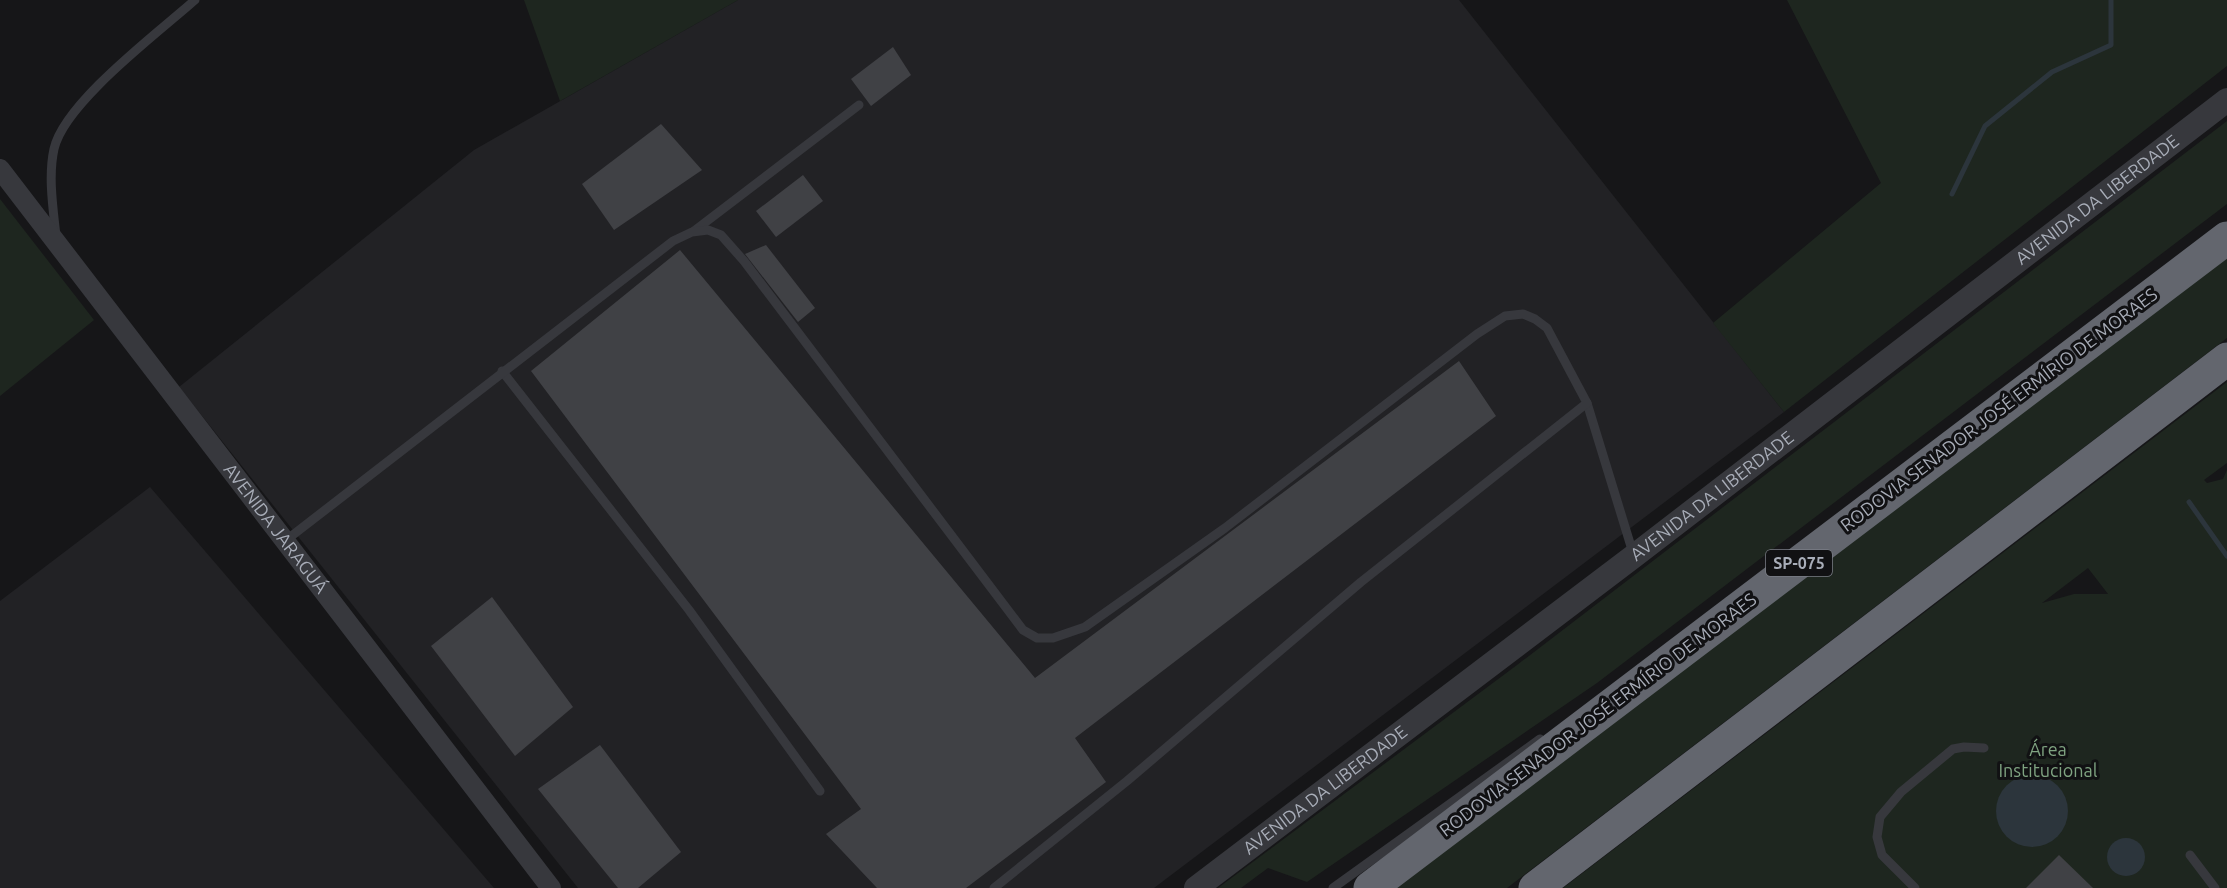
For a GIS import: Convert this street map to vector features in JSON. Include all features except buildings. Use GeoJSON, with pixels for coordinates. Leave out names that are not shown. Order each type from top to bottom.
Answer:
{"type":"FeatureCollection","features":[{"type":"Feature","properties":{"kind":"highway","name":"RODOVIA SENADOR JOSÉ ERMÍRIO DE MORAES"},"geometry":{"type":"LineString","coordinates":[[1370,888],[2227,238]]}},
{"type":"Feature","properties":{"kind":"highway"},"geometry":{"type":"LineString","coordinates":[[1535,888],[2227,359]]}},
{"type":"Feature","properties":{"kind":"street","name":"AVENIDA DA LIBERDADE"},"geometry":{"type":"LineString","coordinates":[[1196,888],[1634,556],[2227,100]]}},
{"type":"Feature","properties":{"kind":"street","name":"AVENIDA JARAGUÁ"},"geometry":{"type":"LineString","coordinates":[[0,169],[551,888]]}},
{"type":"Feature","properties":{"kind":"lane"},"geometry":{"type":"LineString","coordinates":[[56,241],[51,164],[54,146],[66,122],[100,83],[195,0]]}},
{"type":"Feature","properties":{"kind":"lane"},"geometry":{"type":"LineString","coordinates":[[285,541],[502,371],[673,242],[692,232],[859,105]]}},
{"type":"Feature","properties":{"kind":"lane"},"geometry":{"type":"LineString","coordinates":[[692,232],[708,230],[721,235],[744,261],[1023,630],[1037,638],[1053,638],[1085,627],[1225,528],[1477,334],[1505,316],[1523,314],[1547,328],[1587,403],[1634,556]]}},
{"type":"Feature","properties":{"kind":"lane"},"geometry":{"type":"LineString","coordinates":[[502,371],[689,610],[820,791]]}},
{"type":"Feature","properties":{"kind":"lane"},"geometry":{"type":"LineString","coordinates":[[994,888],[1118,788],[1361,582],[1587,403]]}},
{"type":"Feature","properties":{"kind":"lane"},"geometry":{"type":"LineString","coordinates":[[1599,703],[1649,677]]}},
{"type":"Feature","properties":{"kind":"lane"},"geometry":{"type":"LineString","coordinates":[[1333,888],[1549,732]]}},
{"type":"Feature","properties":{"kind":"lane"},"geometry":{"type":"LineString","coordinates":[[1915,888],[1882,855],[1878,837],[1880,817],[1901,792],[1953,749],[1984,748]]}},
{"type":"Feature","properties":{"kind":"lane"},"geometry":{"type":"LineString","coordinates":[[2190,855],[2216,888]]}},
{"type":"Feature","properties":{"kind":"shaded area"},"geometry":{"type":"Polygon","coordinates":[[[738,0],[1459,0],[1784,412],[1154,888],[578,888],[179,387],[474,150],[738,0]]]}},
{"type":"Feature","properties":{"kind":"shaded area"},"geometry":{"type":"Polygon","coordinates":[[[150,487],[494,888],[0,888],[0,601],[150,487]]]}},
{"type":"Feature","properties":{"kind":"shaded area"},"geometry":{"type":"Polygon","coordinates":[[[2032,775],[2052,781],[2062,791],[2068,811],[2062,831],[2052,841],[2032,847],[2012,841],[2002,831],[1996,811],[2002,791],[2012,781],[2032,775]]]}},
{"type":"Feature","properties":{"kind":"shaded area"},"geometry":{"type":"Polygon","coordinates":[[[2126,838],[2133,839],[2139,844],[2144,850],[2144,864],[2139,870],[2133,875],[2126,876],[2119,875],[2113,870],[2108,864],[2107,857],[2108,850],[2113,844],[2119,839],[2126,838]]]}},
{"type":"Feature","properties":{"kind":"green space"},"geometry":{"type":"Polygon","coordinates":[[[524,0],[738,0],[560,101],[524,0]]]}},
{"type":"Feature","properties":{"kind":"green space"},"geometry":{"type":"Polygon","coordinates":[[[1787,0],[2227,0],[2227,66],[1784,412],[1713,323],[1881,183],[1787,0]]]}},
{"type":"Feature","properties":{"kind":"green space"},"geometry":{"type":"Polygon","coordinates":[[[2227,121],[2227,204],[1597,683],[1307,882],[1268,868],[1241,888],[1218,888],[1517,665],[2227,121]]]}},
{"type":"Feature","properties":{"kind":"green space"},"geometry":{"type":"Polygon","coordinates":[[[0,199],[94,320],[0,396],[0,199]]]}},
{"type":"Feature","properties":{"kind":"green space"},"geometry":{"type":"Polygon","coordinates":[[[2227,249],[2227,338],[1507,888],[1388,888],[2227,249]]]}},
{"type":"Feature","properties":{"kind":"green space","name":"Área Institucional"},"geometry":{"type":"Polygon","coordinates":[[[2227,382],[2227,463],[2204,480],[2207,483],[2223,479],[2227,470],[2227,888],[1563,888],[2227,382]],[[2088,568],[2042,603],[2074,594],[2108,594],[2088,568]]]}},
{"type":"Feature","properties":{"kind":"waterway"},"geometry":{"type":"LineString","coordinates":[[1952,194],[1985,126],[2052,72],[2111,45],[2111,0]]}},
{"type":"Feature","properties":{"kind":"waterway"},"geometry":{"type":"LineString","coordinates":[[2189,502],[2227,556]]}}]}
